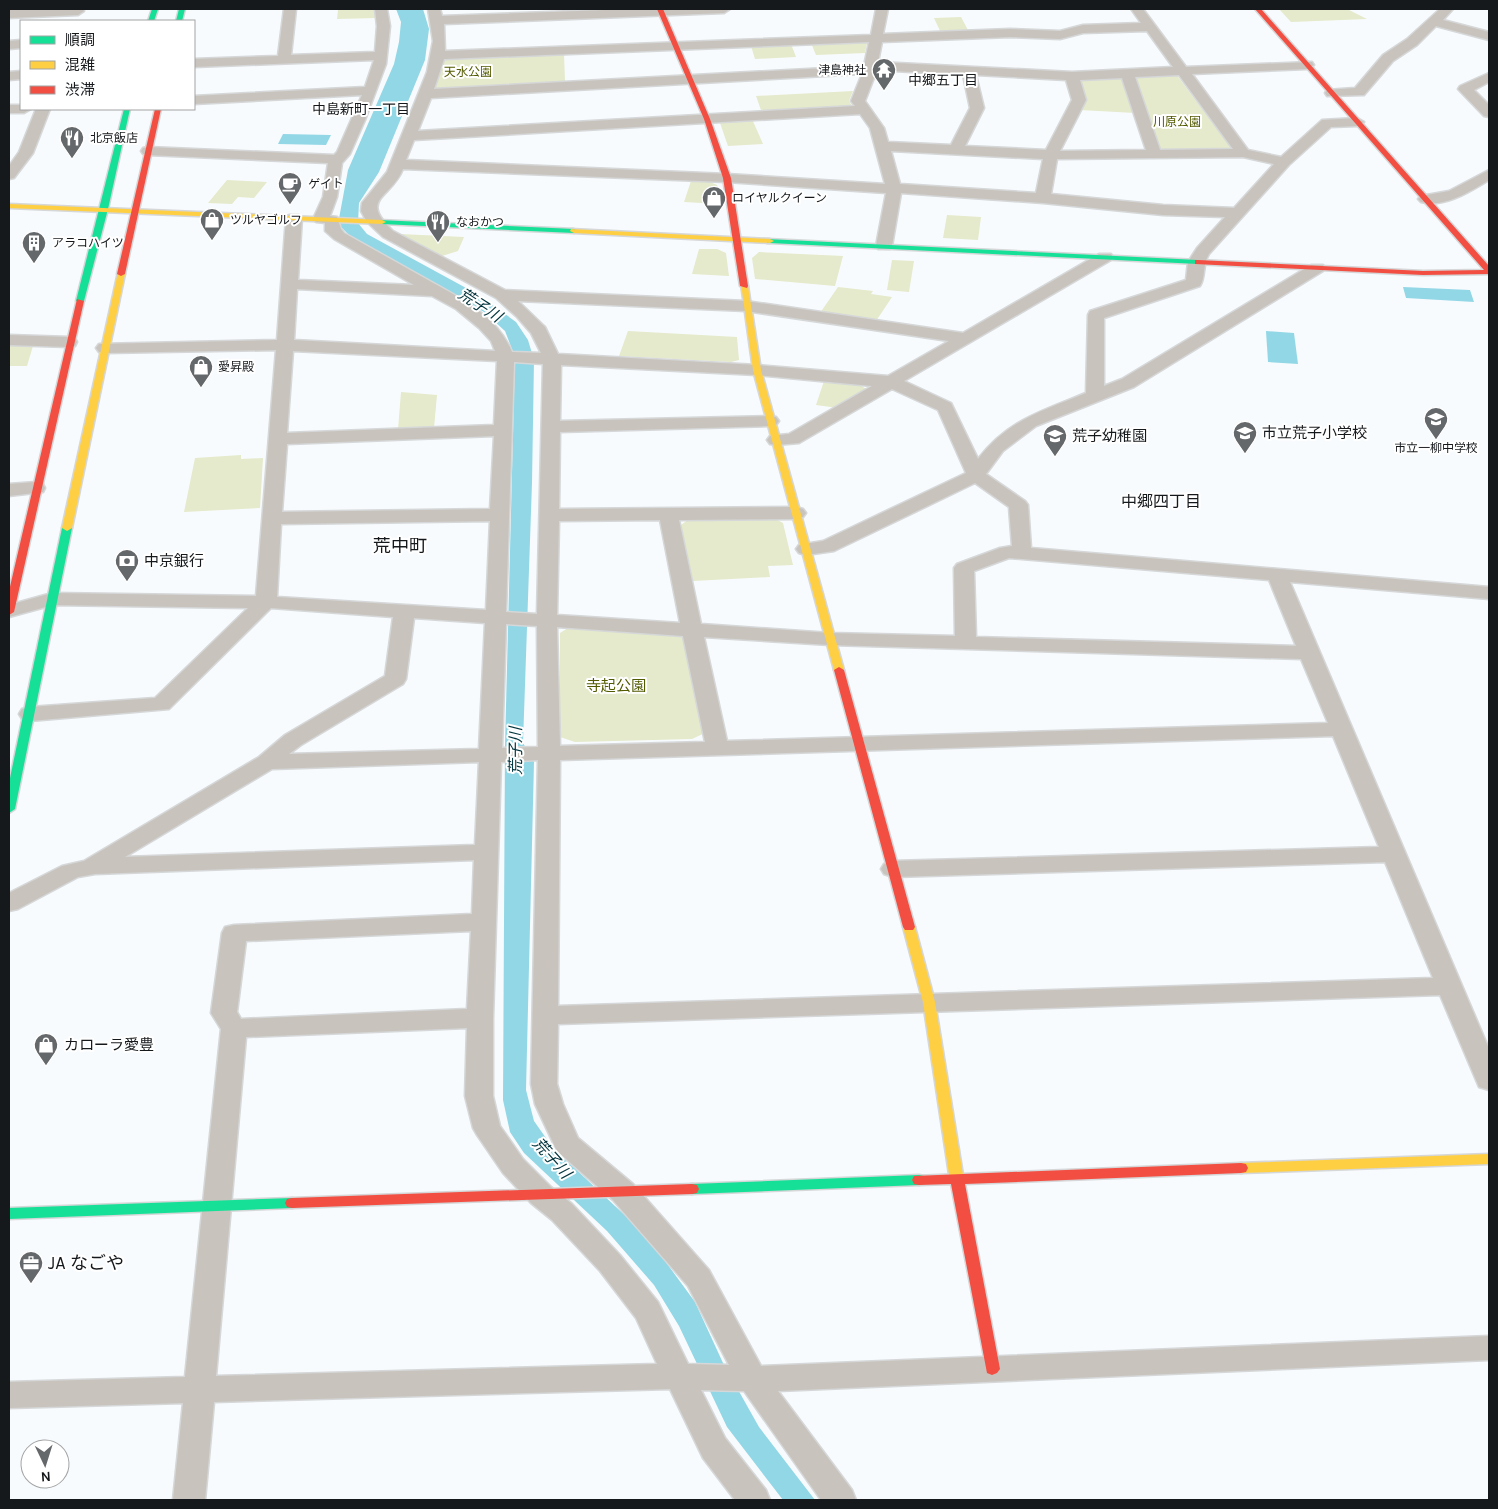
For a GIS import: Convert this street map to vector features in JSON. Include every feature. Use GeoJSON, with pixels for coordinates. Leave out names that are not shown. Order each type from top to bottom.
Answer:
{"type":"FeatureCollection","features":[{"type":"Feature","properties":{"kind":"street"},"geometry":{"type":"LineString","coordinates":[[284,60],[290,9]]}},
{"type":"Feature","properties":{"kind":"street"},"geometry":{"type":"LineString","coordinates":[[381,9],[384,20],[381,56],[370,91],[343,154],[336,159],[332,171],[326,220],[333,231],[339,236],[462,306],[485,324],[499,340],[509,357],[503,430],[500,516],[500,619],[495,755],[487,852],[480,1018],[480,1096],[487,1128],[513,1166],[562,1212],[615,1270],[647,1312],[684,1376],[714,1448],[754,1500]]}},
{"type":"Feature","properties":{"kind":"street"},"geometry":{"type":"LineString","coordinates":[[370,222],[370,203],[394,173],[426,94],[439,55],[440,37],[436,14],[724,9]]}},
{"type":"Feature","properties":{"kind":"street"},"geometry":{"type":"LineString","coordinates":[[882,9],[870,68],[858,101],[877,128],[894,189],[884,246]]}},
{"type":"Feature","properties":{"kind":"street"},"geometry":{"type":"LineString","coordinates":[[1138,9],[1243,153]]}},
{"type":"Feature","properties":{"kind":"street"},"geometry":{"type":"LineString","coordinates":[[1258,9],[1489,272]]}},
{"type":"Feature","properties":{"kind":"street"},"geometry":{"type":"LineString","coordinates":[[1332,93],[1359,92],[1388,58],[1412,42],[1447,9]]}},
{"type":"Feature","properties":{"kind":"street"},"geometry":{"type":"LineString","coordinates":[[661,10],[707,119],[727,178],[757,370],[929,1002],[957,1179],[992,1369]]}},
{"type":"Feature","properties":{"kind":"street"},"geometry":{"type":"LineString","coordinates":[[9,14],[77,14]]}},
{"type":"Feature","properties":{"kind":"street"},"geometry":{"type":"LineString","coordinates":[[1433,21],[1489,36]]}},
{"type":"Feature","properties":{"kind":"street"},"geometry":{"type":"LineString","coordinates":[[439,55],[568,54],[677,46],[1010,33],[1060,35],[1083,29],[1151,27]]}},
{"type":"Feature","properties":{"kind":"street"},"geometry":{"type":"LineString","coordinates":[[939,36],[950,54],[965,72],[977,108],[956,150]]}},
{"type":"Feature","properties":{"kind":"street"},"geometry":{"type":"LineString","coordinates":[[195,63],[381,56]]}},
{"type":"Feature","properties":{"kind":"street"},"geometry":{"type":"LineString","coordinates":[[426,94],[571,81],[690,79],[870,68],[1072,76],[1307,65]]}},
{"type":"Feature","properties":{"kind":"street"},"geometry":{"type":"LineString","coordinates":[[1127,73],[1154,153]]}},
{"type":"Feature","properties":{"kind":"street"},"geometry":{"type":"LineString","coordinates":[[1043,198],[1051,155],[1079,100],[1072,76]]}},
{"type":"Feature","properties":{"kind":"street"},"geometry":{"type":"LineString","coordinates":[[1489,77],[1465,89],[1489,113]]}},
{"type":"Feature","properties":{"kind":"street"},"geometry":{"type":"LineString","coordinates":[[195,100],[370,91]]}},
{"type":"Feature","properties":{"kind":"street"},"geometry":{"type":"LineString","coordinates":[[9,175],[26,153],[42,110]]}},
{"type":"Feature","properties":{"kind":"street"},"geometry":{"type":"LineString","coordinates":[[127,110],[104,209],[68,342],[9,611],[52,599],[266,602],[541,622],[830,639],[1309,653]]}},
{"type":"Feature","properties":{"kind":"street"},"geometry":{"type":"LineString","coordinates":[[9,809],[134,210],[158,110]]}},
{"type":"Feature","properties":{"kind":"street"},"geometry":{"type":"LineString","coordinates":[[408,136],[865,110]]}},
{"type":"Feature","properties":{"kind":"street"},"geometry":{"type":"LineString","coordinates":[[1094,396],[1096,315],[1194,283],[1196,262],[1202,251],[1284,162],[1326,123],[1357,122]]}},
{"type":"Feature","properties":{"kind":"street"},"geometry":{"type":"LineString","coordinates":[[882,146],[1051,155],[1243,153],[1284,162]]}},
{"type":"Feature","properties":{"kind":"street"},"geometry":{"type":"LineString","coordinates":[[148,151],[336,159]]}},
{"type":"Feature","properties":{"kind":"street"},"geometry":{"type":"LineString","coordinates":[[9,153],[26,153]]}},
{"type":"Feature","properties":{"kind":"street"},"geometry":{"type":"LineString","coordinates":[[397,164],[727,178],[1043,198],[1163,210],[1237,213]]}},
{"type":"Feature","properties":{"kind":"street"},"geometry":{"type":"LineString","coordinates":[[1426,199],[1453,195],[1489,174]]}},
{"type":"Feature","properties":{"kind":"street"},"geometry":{"type":"LineString","coordinates":[[9,206],[134,210],[1423,273],[1489,272]]}},
{"type":"Feature","properties":{"kind":"street"},"geometry":{"type":"LineString","coordinates":[[30,714],[161,704],[266,602],[294,218]]}},
{"type":"Feature","properties":{"kind":"street"},"geometry":{"type":"LineString","coordinates":[[370,222],[388,234],[502,295],[523,313],[539,331],[546,359],[551,427],[549,515],[541,622],[544,1084],[549,1104],[567,1144],[700,1278],[746,1378],[840,1500]]}},
{"type":"Feature","properties":{"kind":"street"},"geometry":{"type":"LineString","coordinates":[[776,440],[793,439],[1105,257]]}},
{"type":"Feature","properties":{"kind":"street"},"geometry":{"type":"LineString","coordinates":[[806,549],[827,547],[976,475],[997,447],[1030,422],[1128,383],[1317,268]]}},
{"type":"Feature","properties":{"kind":"street"},"geometry":{"type":"LineString","coordinates":[[289,284],[438,292]]}},
{"type":"Feature","properties":{"kind":"street"},"geometry":{"type":"LineString","coordinates":[[502,295],[746,306],[965,338]]}},
{"type":"Feature","properties":{"kind":"street"},"geometry":{"type":"LineString","coordinates":[[9,340],[68,342]]}},
{"type":"Feature","properties":{"kind":"street"},"geometry":{"type":"LineString","coordinates":[[105,348],[285,345],[757,370],[891,382],[945,407],[976,475],[1018,505],[1022,553]]}},
{"type":"Feature","properties":{"kind":"street"},"geometry":{"type":"LineString","coordinates":[[551,427],[770,421]]}},
{"type":"Feature","properties":{"kind":"street"},"geometry":{"type":"LineString","coordinates":[[278,440],[503,430]]}},
{"type":"Feature","properties":{"kind":"street"},"geometry":{"type":"LineString","coordinates":[[9,490],[36,488]]}},
{"type":"Feature","properties":{"kind":"street"},"geometry":{"type":"LineString","coordinates":[[549,515],[796,513]]}},
{"type":"Feature","properties":{"kind":"street"},"geometry":{"type":"LineString","coordinates":[[668,514],[717,748]]}},
{"type":"Feature","properties":{"kind":"street"},"geometry":{"type":"LineString","coordinates":[[272,518],[500,516]]}},
{"type":"Feature","properties":{"kind":"street"},"geometry":{"type":"LineString","coordinates":[[966,644],[964,568],[1007,552],[1489,593]]}},
{"type":"Feature","properties":{"kind":"street"},"geometry":{"type":"LineString","coordinates":[[1277,576],[1489,1080]]}},
{"type":"Feature","properties":{"kind":"street"},"geometry":{"type":"LineString","coordinates":[[91,866],[267,762],[293,740],[395,679],[404,612]]}},
{"type":"Feature","properties":{"kind":"street"},"geometry":{"type":"LineString","coordinates":[[267,762],[1341,729]]}},
{"type":"Feature","properties":{"kind":"street"},"geometry":{"type":"LineString","coordinates":[[9,903],[71,870],[91,866],[487,852]]}},
{"type":"Feature","properties":{"kind":"street"},"geometry":{"type":"LineString","coordinates":[[892,869],[1394,854]]}},
{"type":"Feature","properties":{"kind":"street"},"geometry":{"type":"LineString","coordinates":[[188,1500],[234,1028],[224,1013],[234,933],[484,922]]}},
{"type":"Feature","properties":{"kind":"street"},"geometry":{"type":"LineString","coordinates":[[544,1015],[1450,986]]}},
{"type":"Feature","properties":{"kind":"street"},"geometry":{"type":"LineString","coordinates":[[234,1028],[480,1018]]}},
{"type":"Feature","properties":{"kind":"street"},"geometry":{"type":"LineString","coordinates":[[9,1214],[1489,1159]]}},
{"type":"Feature","properties":{"kind":"street"},"geometry":{"type":"LineString","coordinates":[[9,1395],[684,1376],[746,1378],[1489,1348]]}},
{"type":"Feature","properties":{"kind":"green space"},"geometry":{"type":"Polygon","coordinates":[[[374,9],[377,18],[337,19],[338,10],[374,9]]]}},
{"type":"Feature","properties":{"kind":"green space"},"geometry":{"type":"Polygon","coordinates":[[[1279,9],[1347,9],[1367,19],[1291,22],[1279,9]]]}},
{"type":"Feature","properties":{"kind":"green space"},"geometry":{"type":"Polygon","coordinates":[[[961,17],[969,32],[941,33],[934,18],[961,17]]]}},
{"type":"Feature","properties":{"kind":"green space"},"geometry":{"type":"Polygon","coordinates":[[[860,41],[867,43],[865,53],[816,55],[811,43],[860,41]]]}},
{"type":"Feature","properties":{"kind":"green space"},"geometry":{"type":"Polygon","coordinates":[[[791,44],[796,57],[755,59],[751,46],[791,44]]]}},
{"type":"Feature","properties":{"kind":"green space","name":"天水公園"},"geometry":{"type":"Polygon","coordinates":[[[564,54],[565,81],[562,83],[438,90],[435,88],[444,59],[448,57],[564,54]]]}},
{"type":"Feature","properties":{"kind":"green space","name":"川原公園"},"geometry":{"type":"Polygon","coordinates":[[[1176,74],[1231,148],[1226,150],[1165,150],[1157,148],[1133,78],[1135,75],[1176,74]]]}},
{"type":"Feature","properties":{"kind":"green space"},"geometry":{"type":"Polygon","coordinates":[[[1124,78],[1135,113],[1080,110],[1078,80],[1124,78]]]}},
{"type":"Feature","properties":{"kind":"green space"},"geometry":{"type":"Polygon","coordinates":[[[853,91],[849,101],[852,106],[848,108],[762,113],[756,96],[853,91]]]}},
{"type":"Feature","properties":{"kind":"green space"},"geometry":{"type":"Polygon","coordinates":[[[752,119],[763,144],[728,146],[720,123],[722,121],[752,119]]]}},
{"type":"Feature","properties":{"kind":"green space"},"geometry":{"type":"Polygon","coordinates":[[[227,180],[267,182],[254,198],[238,197],[232,204],[208,203],[227,180]]]}},
{"type":"Feature","properties":{"kind":"green space"},"geometry":{"type":"Polygon","coordinates":[[[691,181],[710,182],[717,185],[719,204],[684,202],[691,181]]]}},
{"type":"Feature","properties":{"kind":"green space"},"geometry":{"type":"Polygon","coordinates":[[[947,215],[981,217],[978,240],[943,238],[947,215]]]}},
{"type":"Feature","properties":{"kind":"green space"},"geometry":{"type":"Polygon","coordinates":[[[400,234],[464,237],[458,251],[442,256],[400,234]]]}},
{"type":"Feature","properties":{"kind":"green space"},"geometry":{"type":"Polygon","coordinates":[[[699,249],[717,249],[726,253],[729,276],[692,274],[699,249]]]}},
{"type":"Feature","properties":{"kind":"green space"},"geometry":{"type":"Polygon","coordinates":[[[759,252],[843,256],[835,286],[755,279],[752,258],[759,252]]]}},
{"type":"Feature","properties":{"kind":"green space"},"geometry":{"type":"Polygon","coordinates":[[[892,260],[914,261],[909,292],[887,290],[892,260]]]}},
{"type":"Feature","properties":{"kind":"green space"},"geometry":{"type":"Polygon","coordinates":[[[838,287],[873,291],[871,294],[892,297],[876,321],[820,313],[838,287]]]}},
{"type":"Feature","properties":{"kind":"green space"},"geometry":{"type":"Polygon","coordinates":[[[628,331],[737,337],[739,360],[731,362],[619,356],[628,331]]]}},
{"type":"Feature","properties":{"kind":"green space"},"geometry":{"type":"Polygon","coordinates":[[[9,345],[33,346],[27,366],[9,366],[9,345]]]}},
{"type":"Feature","properties":{"kind":"green space"},"geometry":{"type":"Polygon","coordinates":[[[824,381],[858,384],[868,390],[838,408],[816,405],[824,381]]]}},
{"type":"Feature","properties":{"kind":"green space"},"geometry":{"type":"Polygon","coordinates":[[[401,392],[437,395],[434,428],[398,430],[401,392]]]}},
{"type":"Feature","properties":{"kind":"green space"},"geometry":{"type":"Polygon","coordinates":[[[241,455],[241,459],[263,458],[260,508],[184,512],[195,458],[241,455]]]}},
{"type":"Feature","properties":{"kind":"green space"},"geometry":{"type":"Polygon","coordinates":[[[774,518],[783,523],[793,565],[768,566],[770,577],[693,581],[681,525],[689,519],[774,518]]]}},
{"type":"Feature","properties":{"kind":"green space","name":"寺起公園"},"geometry":{"type":"Polygon","coordinates":[[[568,628],[682,637],[691,643],[707,732],[692,739],[575,742],[560,737],[560,633],[568,628]]]}},
{"type":"Feature","properties":{"kind":"water","name":"荒子川"},"geometry":{"type":"Polygon","coordinates":[[[396,9],[423,9],[429,29],[425,60],[379,172],[359,203],[358,223],[367,234],[479,295],[516,322],[528,340],[534,360],[532,483],[523,743],[534,762],[526,1090],[534,1121],[553,1148],[646,1235],[695,1302],[723,1363],[759,1427],[815,1500],[783,1500],[727,1427],[679,1326],[654,1285],[607,1231],[524,1153],[510,1132],[503,1100],[505,745],[515,357],[505,331],[484,312],[349,235],[338,224],[348,170],[394,64],[401,22],[396,9]]]}},
{"type":"Feature","properties":{"kind":"water"},"geometry":{"type":"Polygon","coordinates":[[[283,134],[331,135],[326,145],[278,144],[283,134]]]}},
{"type":"Feature","properties":{"kind":"water"},"geometry":{"type":"Polygon","coordinates":[[[1403,287],[1470,290],[1474,302],[1406,298],[1403,287]]]}},
{"type":"Feature","properties":{"kind":"water"},"geometry":{"type":"Polygon","coordinates":[[[1266,331],[1294,333],[1298,364],[1268,362],[1266,331]]]}},
{"type":"Feature","properties":{"kind":"traffic: fast"},"geometry":{"type":"LineString","coordinates":[[151,20],[155,9]]}},
{"type":"Feature","properties":{"kind":"traffic: fast"},"geometry":{"type":"LineString","coordinates":[[179,20],[182,9]]}},
{"type":"Feature","properties":{"kind":"traffic: fast"},"geometry":{"type":"LineString","coordinates":[[80,301],[127,110]]}},
{"type":"Feature","properties":{"kind":"traffic: fast"},"geometry":{"type":"LineString","coordinates":[[382,222],[574,231]]}},
{"type":"Feature","properties":{"kind":"traffic: fast"},"geometry":{"type":"LineString","coordinates":[[770,241],[1198,262]]}},
{"type":"Feature","properties":{"kind":"traffic: fast"},"geometry":{"type":"LineString","coordinates":[[9,809],[67,528]]}},
{"type":"Feature","properties":{"kind":"traffic: fast"},"geometry":{"type":"LineString","coordinates":[[692,1189],[919,1180]]}},
{"type":"Feature","properties":{"kind":"traffic: fast"},"geometry":{"type":"LineString","coordinates":[[9,1214],[292,1203]]}},
{"type":"Feature","properties":{"kind":"traffic: slow"},"geometry":{"type":"LineString","coordinates":[[9,206],[382,222]]}},
{"type":"Feature","properties":{"kind":"traffic: slow"},"geometry":{"type":"LineString","coordinates":[[574,231],[770,241]]}},
{"type":"Feature","properties":{"kind":"traffic: slow"},"geometry":{"type":"LineString","coordinates":[[67,528],[121,274]]}},
{"type":"Feature","properties":{"kind":"traffic: slow"},"geometry":{"type":"LineString","coordinates":[[744,286],[757,370],[839,670]]}},
{"type":"Feature","properties":{"kind":"traffic: slow"},"geometry":{"type":"LineString","coordinates":[[909,927],[929,1002],[957,1181]]}},
{"type":"Feature","properties":{"kind":"traffic: slow"},"geometry":{"type":"LineString","coordinates":[[1241,1168],[1489,1159]]}},
{"type":"Feature","properties":{"kind":"traffic: jam"},"geometry":{"type":"LineString","coordinates":[[660,9],[707,119],[727,178],[744,286]]}},
{"type":"Feature","properties":{"kind":"traffic: jam"},"geometry":{"type":"LineString","coordinates":[[1258,9],[1489,271]]}},
{"type":"Feature","properties":{"kind":"traffic: jam"},"geometry":{"type":"LineString","coordinates":[[121,274],[158,110]]}},
{"type":"Feature","properties":{"kind":"traffic: jam"},"geometry":{"type":"LineString","coordinates":[[1198,262],[1423,273],[1489,272]]}},
{"type":"Feature","properties":{"kind":"traffic: jam"},"geometry":{"type":"LineString","coordinates":[[9,612],[80,301]]}},
{"type":"Feature","properties":{"kind":"traffic: jam"},"geometry":{"type":"LineString","coordinates":[[839,670],[909,927]]}},
{"type":"Feature","properties":{"kind":"traffic: jam"},"geometry":{"type":"LineString","coordinates":[[919,1180],[1241,1168]]}},
{"type":"Feature","properties":{"kind":"traffic: jam"},"geometry":{"type":"LineString","coordinates":[[957,1181],[992,1369]]}},
{"type":"Feature","properties":{"kind":"traffic: jam"},"geometry":{"type":"LineString","coordinates":[[292,1203],[692,1189]]}},
{"type":"Feature","properties":{"kind":"place","name":"津島神社"},"geometry":{"type":"Point","coordinates":[884,91]}},
{"type":"Feature","properties":{"kind":"place","name":"北京飯店"},"geometry":{"type":"Point","coordinates":[72,159]}},
{"type":"Feature","properties":{"kind":"place","name":"ゲイト"},"geometry":{"type":"Point","coordinates":[290,205]}},
{"type":"Feature","properties":{"kind":"place","name":"ロイヤルクイーン"},"geometry":{"type":"Point","coordinates":[714,219]}},
{"type":"Feature","properties":{"kind":"place","name":"ツルヤゴルフ"},"geometry":{"type":"Point","coordinates":[212,241]}},
{"type":"Feature","properties":{"kind":"place","name":"なおかつ"},"geometry":{"type":"Point","coordinates":[438,243]}},
{"type":"Feature","properties":{"kind":"place","name":"アラコハイツ"},"geometry":{"type":"Point","coordinates":[34,264]}},
{"type":"Feature","properties":{"kind":"place","name":"愛昇殿"},"geometry":{"type":"Point","coordinates":[201,388]}},
{"type":"Feature","properties":{"kind":"place","name":"市立一柳中学校"},"geometry":{"type":"Point","coordinates":[1436,440]}},
{"type":"Feature","properties":{"kind":"place","name":"市立荒子小学校"},"geometry":{"type":"Point","coordinates":[1245,454]}},
{"type":"Feature","properties":{"kind":"place","name":"荒子幼稚園"},"geometry":{"type":"Point","coordinates":[1055,457]}},
{"type":"Feature","properties":{"kind":"place","name":"中京銀行"},"geometry":{"type":"Point","coordinates":[127,582]}},
{"type":"Feature","properties":{"kind":"place","name":"カローラ愛豊"},"geometry":{"type":"Point","coordinates":[46,1066]}},
{"type":"Feature","properties":{"kind":"place","name":"JA なごや"},"geometry":{"type":"Point","coordinates":[31,1284]}},
{"type":"Feature","properties":{"kind":"district","name":"中郷五丁目"},"geometry":{"type":"Point","coordinates":[943,80]}},
{"type":"Feature","properties":{"kind":"district","name":"中島新町一丁目"},"geometry":{"type":"Point","coordinates":[361,109]}},
{"type":"Feature","properties":{"kind":"district","name":"中郷四丁目"},"geometry":{"type":"Point","coordinates":[1161,501]}},
{"type":"Feature","properties":{"kind":"district","name":"荒中町"},"geometry":{"type":"Point","coordinates":[400,546]}}]}
